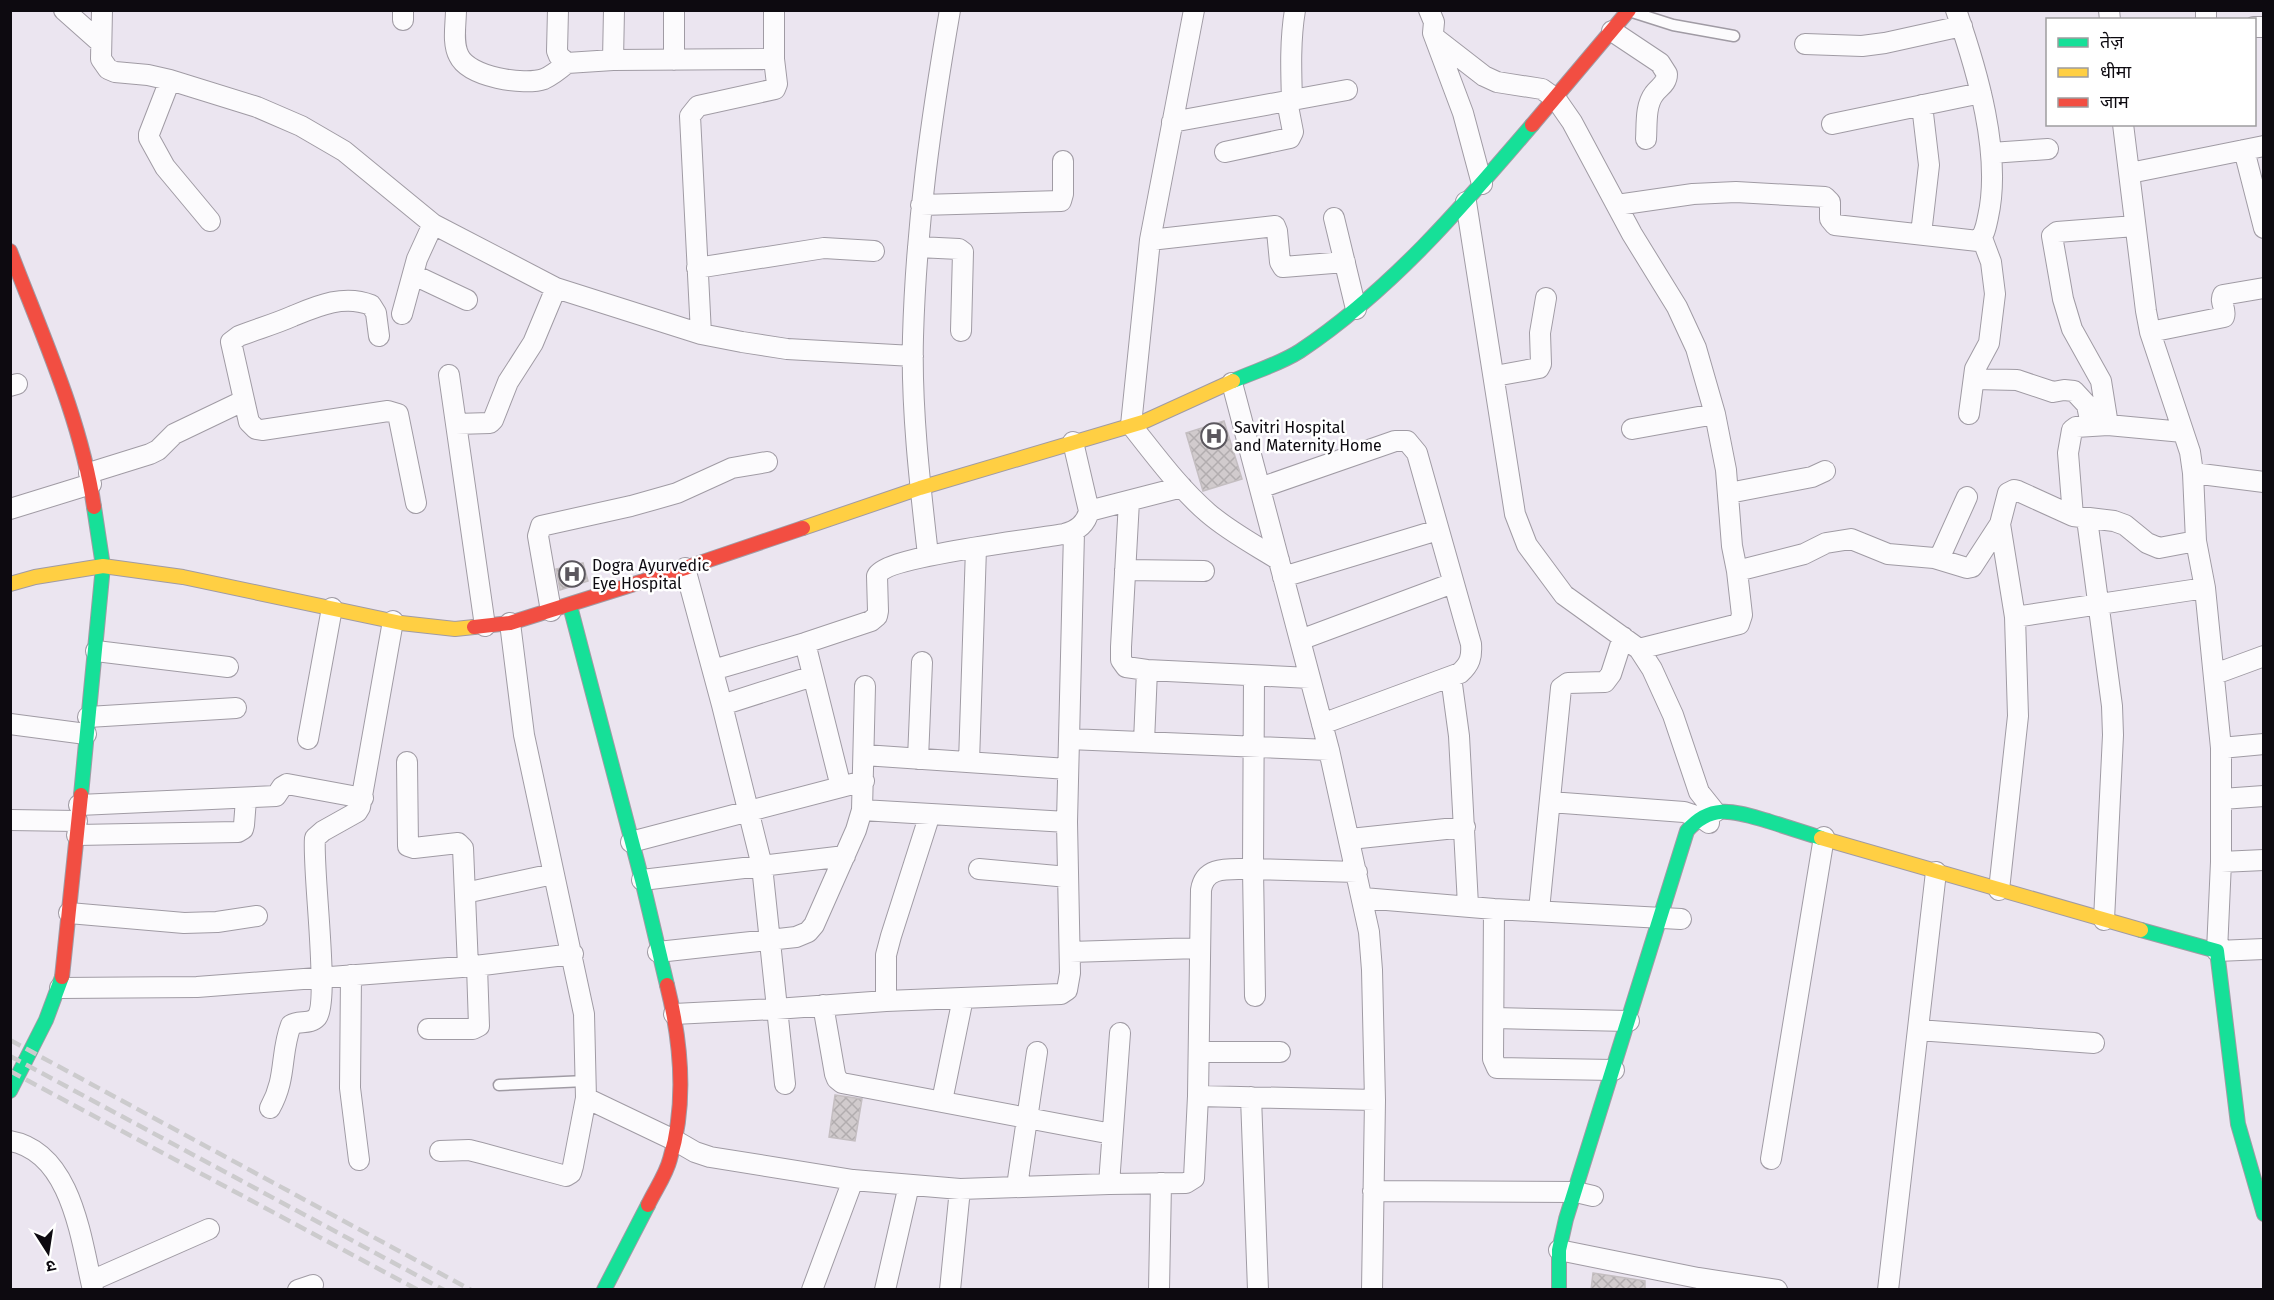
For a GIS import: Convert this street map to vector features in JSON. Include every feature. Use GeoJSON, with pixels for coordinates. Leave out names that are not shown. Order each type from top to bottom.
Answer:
{"type":"FeatureCollection","features":[{"type":"Feature","properties":{"kind":"street"},"geometry":{"type":"LineString","coordinates":[[64,10],[100,42]]}},
{"type":"Feature","properties":{"kind":"street"},"geometry":{"type":"LineString","coordinates":[[102,10],[101,59],[108,69],[170,80],[257,107],[301,126],[344,151],[433,224],[555,288],[701,334],[787,350],[913,356]]}},
{"type":"Feature","properties":{"kind":"street"},"geometry":{"type":"LineString","coordinates":[[456,10],[456,44],[459,56],[466,65],[477,72],[504,79],[536,81],[555,73],[567,63],[613,60],[774,59]]}},
{"type":"Feature","properties":{"kind":"street"},"geometry":{"type":"LineString","coordinates":[[558,10],[557,51],[558,56],[567,63]]}},
{"type":"Feature","properties":{"kind":"street"},"geometry":{"type":"LineString","coordinates":[[613,60],[614,10]]}},
{"type":"Feature","properties":{"kind":"street"},"geometry":{"type":"LineString","coordinates":[[674,10],[674,60]]}},
{"type":"Feature","properties":{"kind":"street"},"geometry":{"type":"LineString","coordinates":[[701,334],[690,116],[698,106],[775,89],[777,84],[774,59],[774,10]]}},
{"type":"Feature","properties":{"kind":"street"},"geometry":{"type":"LineString","coordinates":[[928,555],[920,488],[913,356],[921,205],[930,128],[950,10]]}},
{"type":"Feature","properties":{"kind":"street"},"geometry":{"type":"LineString","coordinates":[[1194,10],[1150,240],[1131,425],[1182,487],[1208,513],[1281,568]]}},
{"type":"Feature","properties":{"kind":"street"},"geometry":{"type":"LineString","coordinates":[[1226,152],[1290,138],[1293,132],[1290,101],[1292,28],[1295,10]]}},
{"type":"Feature","properties":{"kind":"street"},"geometry":{"type":"LineString","coordinates":[[1430,10],[1434,22],[1435,38],[1463,113],[1482,184]]}},
{"type":"Feature","properties":{"kind":"street"},"geometry":{"type":"LineString","coordinates":[[10,584],[35,577],[103,566],[183,577],[393,621],[455,629],[510,623],[570,606],[920,488],[1131,425],[1232,383],[1298,352],[1367,301],[1466,202],[1629,11]]}},
{"type":"Feature","properties":{"kind":"street"},"geometry":{"type":"LineString","coordinates":[[1617,205],[1693,194],[1736,192],[1825,198],[1830,202],[1830,219],[1835,225],[1978,241],[1982,237],[1989,211],[1992,189],[1991,153],[1981,93],[1959,18],[1885,43],[1862,46],[1805,44]]}},
{"type":"Feature","properties":{"kind":"street"},"geometry":{"type":"LineString","coordinates":[[1612,31],[1660,63],[1668,74],[1667,80],[1653,95],[1649,104],[1647,139]]}},
{"type":"Feature","properties":{"kind":"street"},"geometry":{"type":"LineString","coordinates":[[1435,38],[1484,76],[1497,82],[1542,90],[1556,99],[1572,122],[1617,205],[1677,307],[1696,348],[1715,414],[1729,493],[1732,546],[1742,615],[1739,624],[1639,649]]}},
{"type":"Feature","properties":{"kind":"street"},"geometry":{"type":"LineString","coordinates":[[170,80],[149,134],[150,142],[165,166],[210,221]]}},
{"type":"Feature","properties":{"kind":"street"},"geometry":{"type":"LineString","coordinates":[[1172,122],[1347,90]]}},
{"type":"Feature","properties":{"kind":"street"},"geometry":{"type":"LineString","coordinates":[[1832,124],[1981,93]]}},
{"type":"Feature","properties":{"kind":"street"},"geometry":{"type":"LineString","coordinates":[[1921,234],[1929,165],[1922,105]]}},
{"type":"Feature","properties":{"kind":"street"},"geometry":{"type":"LineString","coordinates":[[2123,126],[2150,332],[2190,452],[2193,474],[2196,540],[2205,588],[2221,748],[2221,862],[2217,951],[2238,1124],[2257,1168],[2264,1214]]}},
{"type":"Feature","properties":{"kind":"street"},"geometry":{"type":"LineString","coordinates":[[2130,173],[2264,146]]}},
{"type":"Feature","properties":{"kind":"street"},"geometry":{"type":"LineString","coordinates":[[1991,153],[2048,149]]}},
{"type":"Feature","properties":{"kind":"street"},"geometry":{"type":"LineString","coordinates":[[2244,150],[2260,199],[2264,228]]}},
{"type":"Feature","properties":{"kind":"street"},"geometry":{"type":"LineString","coordinates":[[921,205],[1061,201],[1064,161]]}},
{"type":"Feature","properties":{"kind":"street"},"geometry":{"type":"LineString","coordinates":[[1466,202],[1515,514],[1527,545],[1564,595],[1639,649],[1652,669],[1673,716],[1708,821]]}},
{"type":"Feature","properties":{"kind":"street"},"geometry":{"type":"LineString","coordinates":[[1334,218],[1356,309]]}},
{"type":"Feature","properties":{"kind":"street"},"geometry":{"type":"LineString","coordinates":[[402,314],[417,259],[433,224]]}},
{"type":"Feature","properties":{"kind":"street"},"geometry":{"type":"LineString","coordinates":[[1150,240],[1275,226],[1280,262],[1283,267],[1345,262]]}},
{"type":"Feature","properties":{"kind":"street"},"geometry":{"type":"LineString","coordinates":[[2100,425],[2100,381],[2072,329],[2063,299],[2052,236],[2057,232],[2135,226]]}},
{"type":"Feature","properties":{"kind":"street"},"geometry":{"type":"LineString","coordinates":[[1969,414],[1977,363],[1989,343],[1995,294],[1991,262],[1982,237]]}},
{"type":"Feature","properties":{"kind":"street"},"geometry":{"type":"LineString","coordinates":[[918,247],[959,249],[963,252],[961,331]]}},
{"type":"Feature","properties":{"kind":"street"},"geometry":{"type":"LineString","coordinates":[[696,268],[824,248],[874,251]]}},
{"type":"Feature","properties":{"kind":"street"},"geometry":{"type":"LineString","coordinates":[[10,251],[71,412],[90,478],[103,566],[63,975],[60,988],[32,1051],[10,1091]]}},
{"type":"Feature","properties":{"kind":"street"},"geometry":{"type":"LineString","coordinates":[[414,275],[467,300]]}},
{"type":"Feature","properties":{"kind":"street"},"geometry":{"type":"LineString","coordinates":[[456,424],[490,423],[494,420],[508,382],[533,343],[555,288]]}},
{"type":"Feature","properties":{"kind":"street"},"geometry":{"type":"LineString","coordinates":[[2150,332],[2224,317],[2221,300],[2223,295],[2264,288]]}},
{"type":"Feature","properties":{"kind":"street"},"geometry":{"type":"LineString","coordinates":[[1495,376],[1539,368],[1541,364],[1540,333],[1546,298]]}},
{"type":"Feature","properties":{"kind":"street"},"geometry":{"type":"LineString","coordinates":[[380,336],[374,308],[364,302],[352,301],[315,306],[239,336],[231,342],[249,422],[256,429],[394,411],[400,419],[416,503]]}},
{"type":"Feature","properties":{"kind":"street"},"geometry":{"type":"LineString","coordinates":[[449,375],[485,626]]}},
{"type":"Feature","properties":{"kind":"street"},"geometry":{"type":"LineString","coordinates":[[1974,379],[2017,380],[2053,392],[2074,391],[2100,425]]}},
{"type":"Feature","properties":{"kind":"street"},"geometry":{"type":"LineString","coordinates":[[1232,383],[1329,750],[1369,932],[1375,1100],[1372,1290]]}},
{"type":"Feature","properties":{"kind":"street"},"geometry":{"type":"LineString","coordinates":[[10,509],[150,454],[158,450],[174,434],[243,401]]}},
{"type":"Feature","properties":{"kind":"street"},"geometry":{"type":"LineString","coordinates":[[1632,429],[1715,414]]}},
{"type":"Feature","properties":{"kind":"street"},"geometry":{"type":"LineString","coordinates":[[2104,920],[2112,716],[2110,678],[2068,453],[2069,440],[2072,430],[2076,427],[2100,425],[2183,432]]}},
{"type":"Feature","properties":{"kind":"street"},"geometry":{"type":"LineString","coordinates":[[1260,488],[1395,441],[1407,441],[1417,453],[1471,644],[1472,655],[1468,666],[1460,673],[1322,724]]}},
{"type":"Feature","properties":{"kind":"street"},"geometry":{"type":"LineString","coordinates":[[712,670],[805,643],[874,619],[878,611],[879,572],[928,555],[1074,532],[1087,519],[1089,511],[1073,442]]}},
{"type":"Feature","properties":{"kind":"street"},"geometry":{"type":"LineString","coordinates":[[551,611],[538,536],[538,529],[541,526],[632,506],[677,493],[732,468],[767,462]]}},
{"type":"Feature","properties":{"kind":"street"},"geometry":{"type":"LineString","coordinates":[[1729,493],[1812,477],[1825,471]]}},
{"type":"Feature","properties":{"kind":"street"},"geometry":{"type":"LineString","coordinates":[[2193,474],[2264,482]]}},
{"type":"Feature","properties":{"kind":"street"},"geometry":{"type":"LineString","coordinates":[[1089,511],[1182,487]]}},
{"type":"Feature","properties":{"kind":"street"},"geometry":{"type":"LineString","coordinates":[[1737,572],[1804,554],[1826,543],[1851,539],[1888,554],[1939,559],[1967,568],[1972,567],[2000,524],[2008,493],[2014,490],[2080,518],[2114,521],[2125,525],[2147,543],[2159,549],[2196,540]]}},
{"type":"Feature","properties":{"kind":"street"},"geometry":{"type":"LineString","coordinates":[[1939,559],[1967,497]]}},
{"type":"Feature","properties":{"kind":"street"},"geometry":{"type":"LineString","coordinates":[[1128,501],[1121,660],[1126,667],[1310,678]]}},
{"type":"Feature","properties":{"kind":"street"},"geometry":{"type":"LineString","coordinates":[[1999,890],[2018,716],[2015,617],[2000,524]]}},
{"type":"Feature","properties":{"kind":"street"},"geometry":{"type":"LineString","coordinates":[[1281,568],[1438,530]]}},
{"type":"Feature","properties":{"kind":"street"},"geometry":{"type":"LineString","coordinates":[[674,1014],[886,1001],[1060,994],[1067,990],[1070,982],[1067,822],[1074,532]]}},
{"type":"Feature","properties":{"kind":"street"},"geometry":{"type":"LineString","coordinates":[[969,762],[976,548]]}},
{"type":"Feature","properties":{"kind":"street"},"geometry":{"type":"LineString","coordinates":[[685,568],[723,705],[762,866],[785,1084]]}},
{"type":"Feature","properties":{"kind":"street"},"geometry":{"type":"LineString","coordinates":[[1125,570],[1204,571]]}},
{"type":"Feature","properties":{"kind":"street"},"geometry":{"type":"LineString","coordinates":[[1300,640],[1453,582]]}},
{"type":"Feature","properties":{"kind":"street"},"geometry":{"type":"LineString","coordinates":[[2015,617],[2205,588]]}},
{"type":"Feature","properties":{"kind":"street"},"geometry":{"type":"LineString","coordinates":[[570,606],[630,842],[642,880],[674,1014],[679,1052],[680,1114],[670,1161],[604,1290]]}},
{"type":"Feature","properties":{"kind":"street"},"geometry":{"type":"LineString","coordinates":[[308,739],[332,608]]}},
{"type":"Feature","properties":{"kind":"street"},"geometry":{"type":"LineString","coordinates":[[270,1108],[283,1075],[291,1025],[312,1021],[319,1014],[322,978],[315,838],[323,831],[357,813],[363,798],[393,621]]}},
{"type":"Feature","properties":{"kind":"street"},"geometry":{"type":"LineString","coordinates":[[440,1151],[469,1150],[566,1176],[571,1173],[573,1166],[586,1089],[584,1014],[573,954],[553,874],[524,735],[510,623]]}},
{"type":"Feature","properties":{"kind":"street"},"geometry":{"type":"LineString","coordinates":[[1539,910],[1561,688],[1568,683],[1605,682],[1611,674],[1623,637]]}},
{"type":"Feature","properties":{"kind":"street"},"geometry":{"type":"LineString","coordinates":[[805,643],[841,787]]}},
{"type":"Feature","properties":{"kind":"street"},"geometry":{"type":"LineString","coordinates":[[96,651],[228,666]]}},
{"type":"Feature","properties":{"kind":"street"},"geometry":{"type":"LineString","coordinates":[[2214,674],[2264,656]]}},
{"type":"Feature","properties":{"kind":"street"},"geometry":{"type":"LineString","coordinates":[[918,759],[922,662]]}},
{"type":"Feature","properties":{"kind":"street"},"geometry":{"type":"LineString","coordinates":[[1144,742],[1147,670]]}},
{"type":"Feature","properties":{"kind":"street"},"geometry":{"type":"LineString","coordinates":[[723,705],[813,676]]}},
{"type":"Feature","properties":{"kind":"street"},"geometry":{"type":"LineString","coordinates":[[1254,676],[1255,996]]}},
{"type":"Feature","properties":{"kind":"street"},"geometry":{"type":"LineString","coordinates":[[1451,677],[1460,736],[1468,905]]}},
{"type":"Feature","properties":{"kind":"street"},"geometry":{"type":"LineString","coordinates":[[658,952],[802,936],[814,925],[856,830],[862,810],[865,687]]}},
{"type":"Feature","properties":{"kind":"street"},"geometry":{"type":"LineString","coordinates":[[10,724],[87,725],[236,708]]}},
{"type":"Feature","properties":{"kind":"street"},"geometry":{"type":"LineString","coordinates":[[1069,739],[1329,750]]}},
{"type":"Feature","properties":{"kind":"street"},"geometry":{"type":"LineString","coordinates":[[2221,748],[2264,744]]}},
{"type":"Feature","properties":{"kind":"street"},"geometry":{"type":"LineString","coordinates":[[864,755],[1068,769]]}},
{"type":"Feature","properties":{"kind":"street"},"geometry":{"type":"LineString","coordinates":[[407,762],[408,846],[414,848],[462,845],[479,1026],[473,1029],[428,1029]]}},
{"type":"Feature","properties":{"kind":"street"},"geometry":{"type":"LineString","coordinates":[[630,842],[864,781]]}},
{"type":"Feature","properties":{"kind":"street"},"geometry":{"type":"LineString","coordinates":[[78,821],[277,796],[282,787],[287,784],[363,798]]}},
{"type":"Feature","properties":{"kind":"street"},"geometry":{"type":"LineString","coordinates":[[2222,798],[2264,796]]}},
{"type":"Feature","properties":{"kind":"street"},"geometry":{"type":"LineString","coordinates":[[10,820],[78,821],[238,832],[243,829],[244,825],[246,799]]}},
{"type":"Feature","properties":{"kind":"street"},"geometry":{"type":"LineString","coordinates":[[1550,802],[1684,812],[1708,821]]}},
{"type":"Feature","properties":{"kind":"street"},"geometry":{"type":"LineString","coordinates":[[862,810],[1067,822]]}},
{"type":"Feature","properties":{"kind":"street"},"geometry":{"type":"LineString","coordinates":[[1559,1290],[1574,1253],[1589,1195],[1614,1070],[1629,1021],[1676,919],[1687,831],[1694,822],[1708,821],[1733,811],[1936,872],[2217,951],[2264,948]]}},
{"type":"Feature","properties":{"kind":"street"},"geometry":{"type":"LineString","coordinates":[[886,1001],[886,955],[930,814]]}},
{"type":"Feature","properties":{"kind":"street"},"geometry":{"type":"LineString","coordinates":[[1350,839],[1465,827]]}},
{"type":"Feature","properties":{"kind":"street"},"geometry":{"type":"LineString","coordinates":[[1771,1159],[1824,837]]}},
{"type":"Feature","properties":{"kind":"street"},"geometry":{"type":"LineString","coordinates":[[642,880],[845,856]]}},
{"type":"Feature","properties":{"kind":"street"},"geometry":{"type":"LineString","coordinates":[[2221,862],[2264,860]]}},
{"type":"Feature","properties":{"kind":"street"},"geometry":{"type":"LineString","coordinates":[[979,869],[1068,877]]}},
{"type":"Feature","properties":{"kind":"street"},"geometry":{"type":"LineString","coordinates":[[586,1089],[694,1152],[710,1157],[853,1180],[960,1189],[1186,1183],[1194,1178],[1202,882],[1208,874],[1216,871],[1357,872]]}},
{"type":"Feature","properties":{"kind":"street"},"geometry":{"type":"LineString","coordinates":[[1888,1290],[1936,872]]}},
{"type":"Feature","properties":{"kind":"street"},"geometry":{"type":"LineString","coordinates":[[465,893],[553,874]]}},
{"type":"Feature","properties":{"kind":"street"},"geometry":{"type":"LineString","coordinates":[[1363,898],[1468,905],[1494,909],[1676,919]]}},
{"type":"Feature","properties":{"kind":"street"},"geometry":{"type":"LineString","coordinates":[[1494,909],[1493,1059],[1497,1068],[1614,1070]]}},
{"type":"Feature","properties":{"kind":"street"},"geometry":{"type":"LineString","coordinates":[[69,913],[184,923],[217,922],[256,916]]}},
{"type":"Feature","properties":{"kind":"street"},"geometry":{"type":"LineString","coordinates":[[1070,952],[1199,948]]}},
{"type":"Feature","properties":{"kind":"street"},"geometry":{"type":"LineString","coordinates":[[60,988],[197,987],[473,966],[573,954]]}},
{"type":"Feature","properties":{"kind":"street"},"geometry":{"type":"LineString","coordinates":[[351,975],[350,1088],[359,1160]]}},
{"type":"Feature","properties":{"kind":"street"},"geometry":{"type":"LineString","coordinates":[[942,1101],[963,998]]}},
{"type":"Feature","properties":{"kind":"street"},"geometry":{"type":"LineString","coordinates":[[823,1005],[835,1074],[843,1083],[1112,1134]]}},
{"type":"Feature","properties":{"kind":"street"},"geometry":{"type":"LineString","coordinates":[[1494,1018],[1629,1021]]}},
{"type":"Feature","properties":{"kind":"street"},"geometry":{"type":"LineString","coordinates":[[1918,1030],[2094,1043]]}},
{"type":"Feature","properties":{"kind":"street"},"geometry":{"type":"LineString","coordinates":[[1109,1184],[1120,1033]]}},
{"type":"Feature","properties":{"kind":"street"},"geometry":{"type":"LineString","coordinates":[[1017,1186],[1037,1052]]}},
{"type":"Feature","properties":{"kind":"street"},"geometry":{"type":"LineString","coordinates":[[1198,1052],[1280,1052]]}},
{"type":"Feature","properties":{"kind":"street"},"geometry":{"type":"LineString","coordinates":[[1198,1096],[1375,1100]]}},
{"type":"Feature","properties":{"kind":"street"},"geometry":{"type":"LineString","coordinates":[[1251,1097],[1258,1290]]}},
{"type":"Feature","properties":{"kind":"street"},"geometry":{"type":"LineString","coordinates":[[10,1141],[38,1152],[54,1169],[66,1191],[76,1220],[92,1285],[209,1229]]}},
{"type":"Feature","properties":{"kind":"street"},"geometry":{"type":"LineString","coordinates":[[812,1290],[853,1180]]}},
{"type":"Feature","properties":{"kind":"street"},"geometry":{"type":"LineString","coordinates":[[1159,1290],[1161,1184]]}},
{"type":"Feature","properties":{"kind":"street"},"geometry":{"type":"LineString","coordinates":[[885,1290],[909,1185]]}},
{"type":"Feature","properties":{"kind":"street"},"geometry":{"type":"LineString","coordinates":[[950,1290],[960,1189]]}},
{"type":"Feature","properties":{"kind":"street"},"geometry":{"type":"LineString","coordinates":[[1373,1191],[1589,1195]]}},
{"type":"Feature","properties":{"kind":"street"},"geometry":{"type":"LineString","coordinates":[[1574,1253],[1698,1284],[1777,1290]]}},
{"type":"Feature","properties":{"kind":"lane"},"geometry":{"type":"LineString","coordinates":[[1629,11],[1673,25],[1734,36]]}},
{"type":"Feature","properties":{"kind":"lane"},"geometry":{"type":"LineString","coordinates":[[499,1085],[586,1089]]}},
{"type":"Feature","properties":{"kind":"building"},"geometry":{"type":"Polygon","coordinates":[[[1224,421],[1242,479],[1203,491],[1186,433],[1224,421]]]}},
{"type":"Feature","properties":{"kind":"building"},"geometry":{"type":"Polygon","coordinates":[[[583,563],[588,581],[560,590],[556,569],[583,563]]]}},
{"type":"Feature","properties":{"kind":"building"},"geometry":{"type":"Polygon","coordinates":[[[835,1095],[862,1099],[855,1141],[829,1137],[835,1095]]]}},
{"type":"Feature","properties":{"kind":"building"},"geometry":{"type":"Polygon","coordinates":[[[1593,1273],[1645,1281],[1645,1290],[1591,1290],[1593,1273]]]}},
{"type":"Feature","properties":{"kind":"railway"},"geometry":{"type":"LineString","coordinates":[[10,1040],[471,1290]]}},
{"type":"Feature","properties":{"kind":"railway"},"geometry":{"type":"LineString","coordinates":[[10,1056],[444,1290]]}},
{"type":"Feature","properties":{"kind":"railway"},"geometry":{"type":"LineString","coordinates":[[10,1071],[418,1290]]}},
{"type":"Feature","properties":{"kind":"traffic: fast"},"geometry":{"type":"LineString","coordinates":[[1233,381],[1292,356],[1364,302],[1452,217],[1532,125]]}},
{"type":"Feature","properties":{"kind":"traffic: fast"},"geometry":{"type":"LineString","coordinates":[[81,795],[103,566],[94,507]]}},
{"type":"Feature","properties":{"kind":"traffic: fast"},"geometry":{"type":"LineString","coordinates":[[570,606],[642,880],[667,985]]}},
{"type":"Feature","properties":{"kind":"traffic: fast"},"geometry":{"type":"LineString","coordinates":[[1559,1290],[1559,1250],[1566,1219],[1687,831],[1706,816],[1725,812],[1756,818],[1821,838]]}},
{"type":"Feature","properties":{"kind":"traffic: fast"},"geometry":{"type":"LineString","coordinates":[[2141,930],[2217,951],[2238,1124],[2264,1214]]}},
{"type":"Feature","properties":{"kind":"traffic: fast"},"geometry":{"type":"LineString","coordinates":[[10,1091],[46,1020],[62,977]]}},
{"type":"Feature","properties":{"kind":"traffic: fast"},"geometry":{"type":"LineString","coordinates":[[604,1290],[648,1205]]}},
{"type":"Feature","properties":{"kind":"traffic: slow"},"geometry":{"type":"LineString","coordinates":[[803,528],[920,488],[1143,422],[1233,381]]}},
{"type":"Feature","properties":{"kind":"traffic: slow"},"geometry":{"type":"LineString","coordinates":[[10,584],[35,577],[103,566],[183,577],[401,623],[455,629],[474,627]]}},
{"type":"Feature","properties":{"kind":"traffic: slow"},"geometry":{"type":"LineString","coordinates":[[1821,838],[2141,930]]}},
{"type":"Feature","properties":{"kind":"traffic: jam"},"geometry":{"type":"LineString","coordinates":[[1532,125],[1629,10]]}},
{"type":"Feature","properties":{"kind":"traffic: jam"},"geometry":{"type":"LineString","coordinates":[[10,251],[70,409],[88,474],[94,507]]}},
{"type":"Feature","properties":{"kind":"traffic: jam"},"geometry":{"type":"LineString","coordinates":[[474,627],[510,623],[803,528]]}},
{"type":"Feature","properties":{"kind":"traffic: jam"},"geometry":{"type":"LineString","coordinates":[[62,977],[81,795]]}},
{"type":"Feature","properties":{"kind":"traffic: jam"},"geometry":{"type":"LineString","coordinates":[[648,1205],[668,1165],[679,1116],[679,1050],[667,985]]}},
{"type":"Feature","properties":{"kind":"place","name":"Savitri Hospital and Maternity Home"},"geometry":{"type":"Point","coordinates":[1214,436]}},
{"type":"Feature","properties":{"kind":"place","name":"Dogra Ayurvedic Eye Hospital"},"geometry":{"type":"Point","coordinates":[572,574]}}]}
